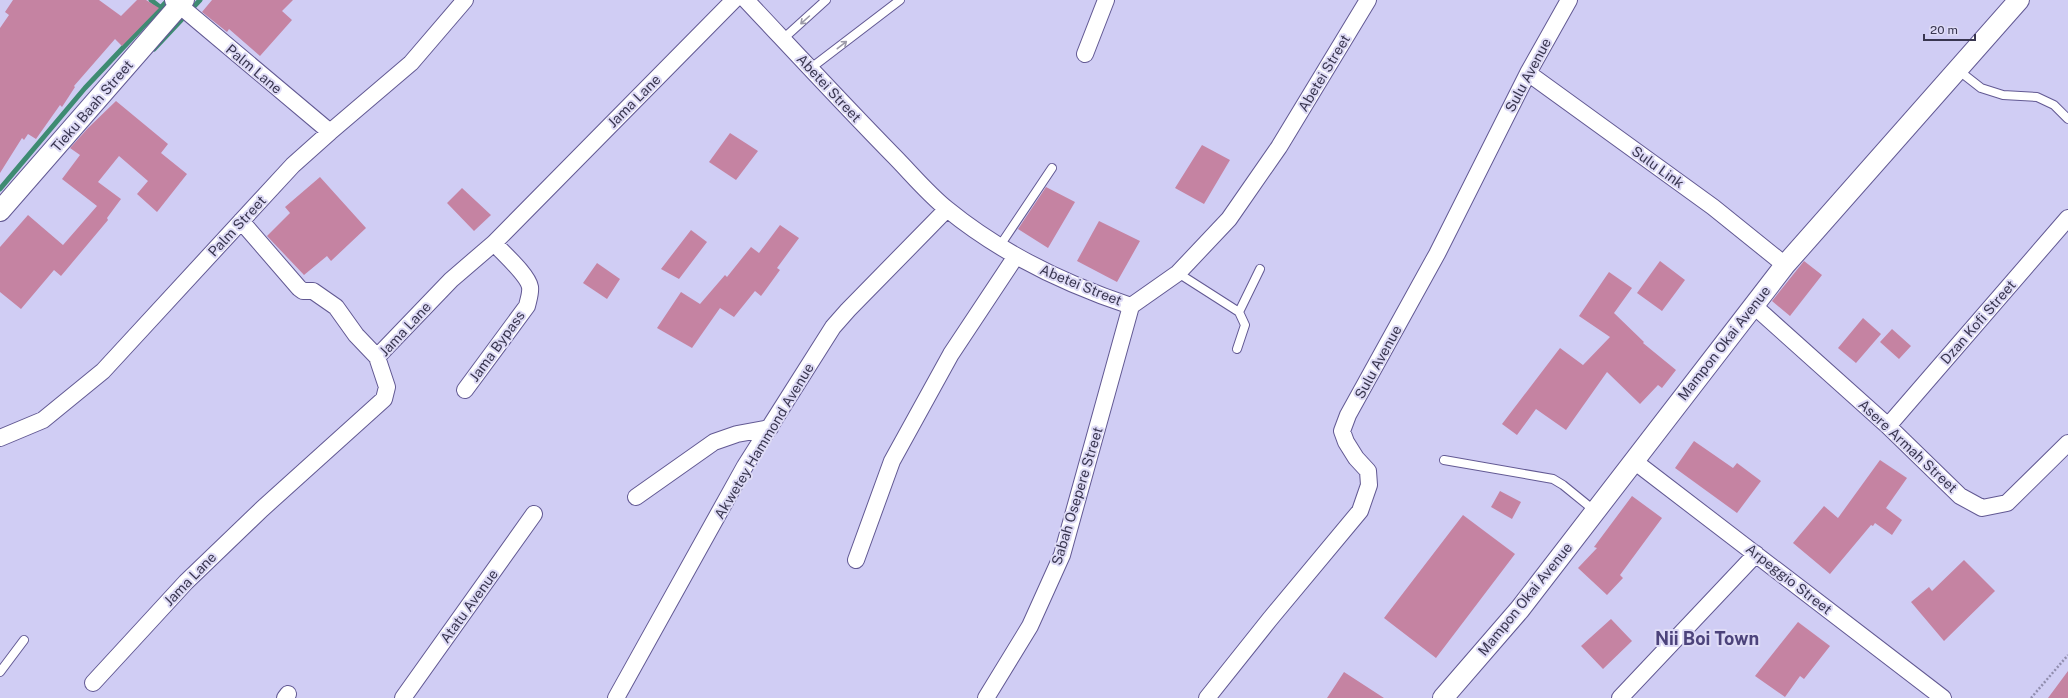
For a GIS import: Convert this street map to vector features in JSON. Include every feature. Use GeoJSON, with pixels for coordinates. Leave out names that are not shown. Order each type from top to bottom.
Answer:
{"type":"FeatureCollection","features":[{"type":"Feature","properties":{"kind":"street","name":"Palm Street"},"geometry":{"type":"LineString","coordinates":[[0,438],[42,420],[103,371],[293,165],[411,63],[465,0]]}},
{"type":"Feature","properties":{"kind":"street","name":"Jama Lane"},"geometry":{"type":"LineString","coordinates":[[93,683],[191,577],[262,509],[384,399],[387,387],[377,357],[451,280],[494,243],[734,0]]}},
{"type":"Feature","properties":{"kind":"street","name":"Abetei Street"},"geometry":{"type":"LineString","coordinates":[[746,0],[855,116],[947,209],[1000,247],[1016,256],[1087,291],[1131,306],[1178,273],[1228,219],[1279,147],[1368,0]]}},
{"type":"Feature","properties":{"kind":"street"},"geometry":{"type":"LineString","coordinates":[[1085,54],[1106,0]]}},
{"type":"Feature","properties":{"kind":"street","name":"Sulu Avenue"},"geometry":{"type":"LineString","coordinates":[[1207,698],[1270,619],[1360,511],[1369,485],[1368,471],[1356,458],[1346,442],[1342,431],[1348,415],[1437,254],[1528,73],[1569,0]]}},
{"type":"Feature","properties":{"kind":"street","name":"Mampon Okai Avenue"},"geometry":{"type":"LineString","coordinates":[[1443,698],[1520,609],[1785,266],[2019,0]]}},
{"type":"Feature","properties":{"kind":"street","name":"Palm Lane"},"geometry":{"type":"LineString","coordinates":[[179,2],[330,132]]}},
{"type":"Feature","properties":{"kind":"street","name":"Tieku Baah Street"},"geometry":{"type":"LineString","coordinates":[[0,211],[179,2]]}},
{"type":"Feature","properties":{"kind":"street","name":"Sulu Link"},"geometry":{"type":"LineString","coordinates":[[1528,73],[1713,207],[1785,266]]}},
{"type":"Feature","properties":{"kind":"street","name":"Akwetey Hammond Avenue"},"geometry":{"type":"LineString","coordinates":[[616,698],[745,466],[834,327],[848,310],[947,209]]}},
{"type":"Feature","properties":{"kind":"street","name":"Dzan Kofi Street"},"geometry":{"type":"LineString","coordinates":[[1888,426],[2068,218]]}},
{"type":"Feature","properties":{"kind":"street"},"geometry":{"type":"LineString","coordinates":[[241,221],[299,288],[303,291],[313,291],[336,307],[356,335],[377,357]]}},
{"type":"Feature","properties":{"kind":"street","name":"Jama Bypass"},"geometry":{"type":"LineString","coordinates":[[465,390],[527,306],[529,296],[530,288],[527,280],[494,243]]}},
{"type":"Feature","properties":{"kind":"street"},"geometry":{"type":"LineString","coordinates":[[856,560],[892,461],[951,354],[1016,256]]}},
{"type":"Feature","properties":{"kind":"street","name":"Asere Armah Street"},"geometry":{"type":"LineString","coordinates":[[1754,305],[1888,426],[1960,496],[1982,508],[2007,503],[2068,443]]}},
{"type":"Feature","properties":{"kind":"street","name":"Sabah Osepere Street"},"geometry":{"type":"LineString","coordinates":[[986,698],[1030,626],[1062,555],[1131,306]]}},
{"type":"Feature","properties":{"kind":"street"},"geometry":{"type":"LineString","coordinates":[[636,498],[714,442],[737,434],[770,428]]}},
{"type":"Feature","properties":{"kind":"street","name":"Arpeggio Street"},"geometry":{"type":"LineString","coordinates":[[1634,461],[1943,698]]}},
{"type":"Feature","properties":{"kind":"street","name":"Atatu Avenue"},"geometry":{"type":"LineString","coordinates":[[403,698],[534,514]]}},
{"type":"Feature","properties":{"kind":"street"},"geometry":{"type":"LineString","coordinates":[[1620,698],[1756,554]]}},
{"type":"Feature","properties":{"kind":"lane"},"geometry":{"type":"LineString","coordinates":[[783,39],[826,0]]}},
{"type":"Feature","properties":{"kind":"lane"},"geometry":{"type":"LineString","coordinates":[[811,68],[900,0]]}},
{"type":"Feature","properties":{"kind":"lane"},"geometry":{"type":"LineString","coordinates":[[1958,70],[1981,88],[2003,95],[2037,97],[2054,105],[2068,119]]}},
{"type":"Feature","properties":{"kind":"lane"},"geometry":{"type":"LineString","coordinates":[[1000,247],[1052,168]]}},
{"type":"Feature","properties":{"kind":"lane"},"geometry":{"type":"LineString","coordinates":[[1239,312],[1260,269]]}},
{"type":"Feature","properties":{"kind":"lane"},"geometry":{"type":"LineString","coordinates":[[1178,273],[1239,312],[1245,324],[1237,349]]}},
{"type":"Feature","properties":{"kind":"lane"},"geometry":{"type":"LineString","coordinates":[[1444,460],[1554,479],[1595,510]]}},
{"type":"Feature","properties":{"kind":"lane"},"geometry":{"type":"LineString","coordinates":[[0,672],[24,640]]}},
{"type":"Feature","properties":{"kind":"path"},"geometry":{"type":"LineString","coordinates":[[2030,698],[2068,655]]}},
{"type":"Feature","properties":{"kind":"building"},"geometry":{"type":"Polygon","coordinates":[[[13,0],[99,0],[121,16],[137,0],[146,0],[159,8],[122,46],[115,39],[74,86],[75,87],[62,107],[60,105],[36,139],[28,134],[24,140],[22,138],[0,173],[0,28],[9,15],[5,12],[13,0]]]}},
{"type":"Feature","properties":{"kind":"building"},"geometry":{"type":"Polygon","coordinates":[[[212,0],[293,0],[282,11],[292,20],[260,56],[229,29],[227,32],[202,12],[212,0]]]}},
{"type":"Feature","properties":{"kind":"building"},"geometry":{"type":"Polygon","coordinates":[[[116,101],[168,144],[161,153],[187,174],[157,212],[137,194],[148,181],[119,156],[98,182],[121,199],[107,218],[108,220],[61,276],[54,270],[21,309],[0,292],[0,247],[28,215],[63,245],[97,206],[62,179],[80,155],[70,148],[116,101]]]}},
{"type":"Feature","properties":{"kind":"building"},"geometry":{"type":"Polygon","coordinates":[[[730,133],[758,151],[736,180],[709,162],[730,133]]]}},
{"type":"Feature","properties":{"kind":"building"},"geometry":{"type":"Polygon","coordinates":[[[1202,145],[1230,160],[1204,204],[1175,188],[1202,145]]]}},
{"type":"Feature","properties":{"kind":"building"},"geometry":{"type":"Polygon","coordinates":[[[320,177],[366,228],[331,261],[327,256],[304,275],[267,236],[290,213],[285,207],[320,177]]]}},
{"type":"Feature","properties":{"kind":"building"},"geometry":{"type":"Polygon","coordinates":[[[1046,187],[1075,202],[1048,248],[1018,229],[1046,187]]]}},
{"type":"Feature","properties":{"kind":"building"},"geometry":{"type":"Polygon","coordinates":[[[462,188],[491,215],[474,231],[447,203],[462,188]]]}},
{"type":"Feature","properties":{"kind":"building"},"geometry":{"type":"Polygon","coordinates":[[[1099,221],[1140,241],[1117,282],[1077,261],[1099,221]]]}},
{"type":"Feature","properties":{"kind":"building"},"geometry":{"type":"Polygon","coordinates":[[[780,225],[799,238],[777,268],[780,270],[761,296],[755,291],[734,317],[720,308],[692,348],[657,328],[681,292],[700,304],[725,275],[727,277],[751,247],[759,253],[780,225]]]}},
{"type":"Feature","properties":{"kind":"building"},"geometry":{"type":"Polygon","coordinates":[[[691,230],[707,242],[679,279],[661,269],[691,230]]]}},
{"type":"Feature","properties":{"kind":"building"},"geometry":{"type":"Polygon","coordinates":[[[1660,261],[1685,280],[1662,311],[1637,293],[1660,261]]]}},
{"type":"Feature","properties":{"kind":"building"},"geometry":{"type":"Polygon","coordinates":[[[1804,261],[1822,275],[1790,316],[1772,301],[1804,261]]]}},
{"type":"Feature","properties":{"kind":"building"},"geometry":{"type":"Polygon","coordinates":[[[597,263],[620,279],[607,299],[583,283],[597,263]]]}},
{"type":"Feature","properties":{"kind":"building"},"geometry":{"type":"Polygon","coordinates":[[[1609,272],[1632,288],[1614,313],[1644,342],[1643,343],[1676,370],[1662,388],[1658,385],[1640,404],[1607,372],[1566,430],[1536,409],[1517,435],[1502,424],[1560,348],[1583,365],[1610,337],[1579,316],[1609,272]]]}},
{"type":"Feature","properties":{"kind":"building"},"geometry":{"type":"Polygon","coordinates":[[[1863,318],[1881,334],[1856,363],[1838,348],[1863,318]]]}},
{"type":"Feature","properties":{"kind":"building"},"geometry":{"type":"Polygon","coordinates":[[[1892,329],[1911,346],[1899,359],[1880,342],[1892,329]]]}},
{"type":"Feature","properties":{"kind":"building"},"geometry":{"type":"Polygon","coordinates":[[[1694,441],[1733,468],[1737,463],[1761,481],[1737,513],[1675,468],[1694,441]]]}},
{"type":"Feature","properties":{"kind":"building"},"geometry":{"type":"Polygon","coordinates":[[[1880,460],[1907,478],[1886,508],[1902,520],[1892,535],[1875,523],[1873,526],[1871,525],[1830,574],[1793,543],[1824,506],[1838,518],[1880,460]]]}},
{"type":"Feature","properties":{"kind":"building"},"geometry":{"type":"Polygon","coordinates":[[[1500,491],[1521,502],[1512,519],[1491,507],[1500,491]]]}},
{"type":"Feature","properties":{"kind":"building"},"geometry":{"type":"Polygon","coordinates":[[[1632,496],[1662,518],[1620,575],[1623,578],[1607,595],[1578,568],[1597,548],[1594,547],[1632,496]]]}},
{"type":"Feature","properties":{"kind":"building"},"geometry":{"type":"Polygon","coordinates":[[[1463,515],[1515,554],[1436,658],[1384,618],[1463,515]]]}},
{"type":"Feature","properties":{"kind":"building"},"geometry":{"type":"Polygon","coordinates":[[[1964,560],[1995,591],[1944,641],[1911,602],[1929,587],[1932,591],[1964,560]]]}},
{"type":"Feature","properties":{"kind":"building"},"geometry":{"type":"Polygon","coordinates":[[[1611,619],[1632,641],[1603,669],[1581,646],[1611,619]]]}},
{"type":"Feature","properties":{"kind":"building"},"geometry":{"type":"Polygon","coordinates":[[[1798,622],[1830,646],[1804,679],[1800,676],[1785,697],[1755,676],[1798,622]]]}},
{"type":"Feature","properties":{"kind":"building"},"geometry":{"type":"Polygon","coordinates":[[[2068,671],[2068,698],[2048,698],[2068,671]]]}},
{"type":"Feature","properties":{"kind":"building"},"geometry":{"type":"Polygon","coordinates":[[[1344,672],[1384,698],[1327,698],[1344,672]]]}},
{"type":"Feature","properties":{"kind":"waterway"},"geometry":{"type":"LineString","coordinates":[[151,0],[161,8]]}},
{"type":"Feature","properties":{"kind":"waterway"},"geometry":{"type":"LineString","coordinates":[[0,189],[85,88],[168,0]]}},
{"type":"Feature","properties":{"kind":"waterway"},"geometry":{"type":"LineString","coordinates":[[154,49],[200,0]]}},
{"type":"Feature","properties":{"kind":"district","name":"Nii Boi Town"},"geometry":{"type":"Point","coordinates":[1707,638]}}]}
